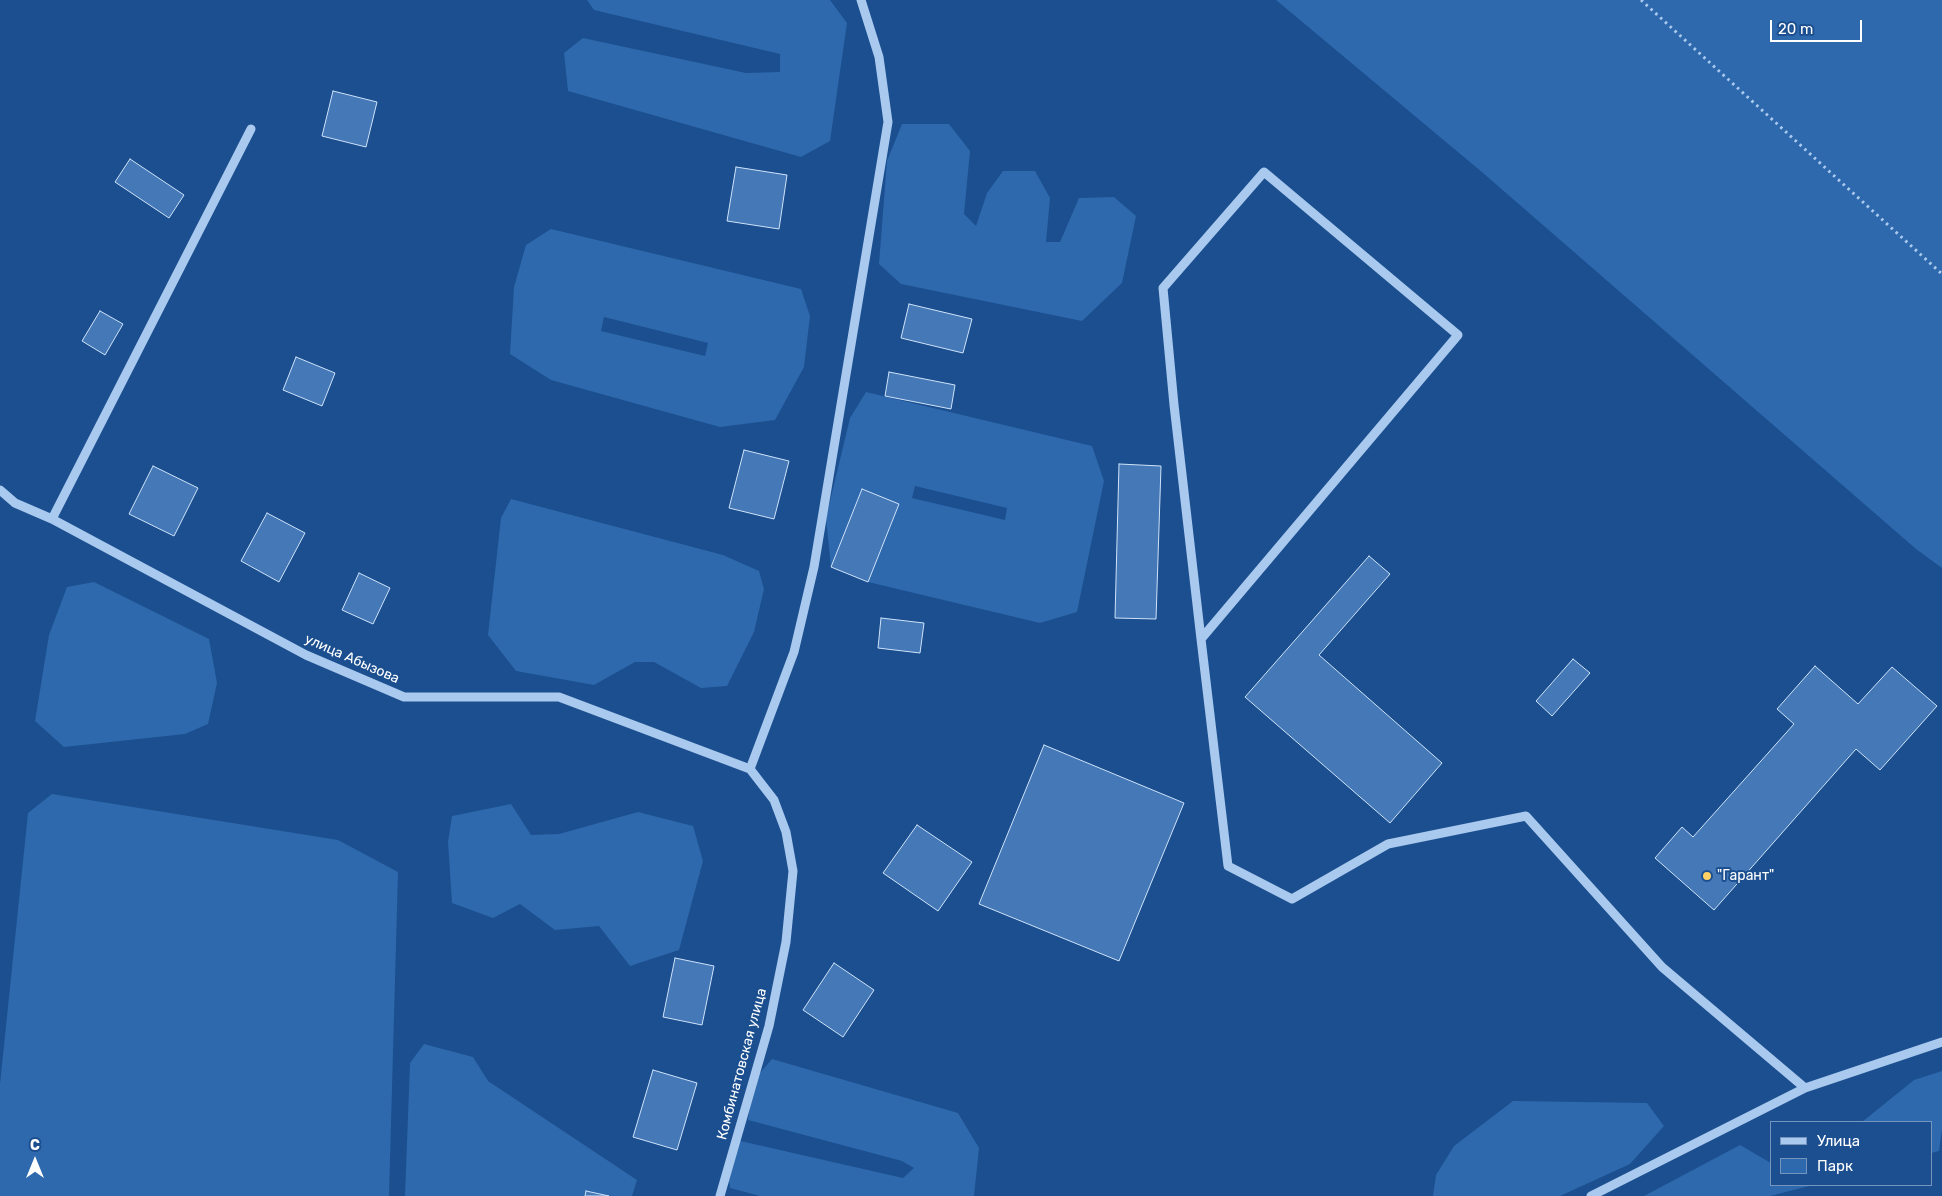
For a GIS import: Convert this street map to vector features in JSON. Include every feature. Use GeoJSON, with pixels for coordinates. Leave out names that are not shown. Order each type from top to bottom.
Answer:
{"type":"FeatureCollection","features":[{"type":"Feature","properties":{"kind":"street"},"geometry":{"type":"LineString","coordinates":[[750,769],[794,652],[814,567],[888,122],[879,57],[861,0]]}},
{"type":"Feature","properties":{"kind":"street"},"geometry":{"type":"LineString","coordinates":[[52,519],[251,129]]}},
{"type":"Feature","properties":{"kind":"street"},"geometry":{"type":"LineString","coordinates":[[1201,639],[1458,336],[1264,172],[1163,288],[1174,405],[1201,639],[1228,866],[1292,899],[1388,844],[1526,816],[1662,967],[1804,1088]]}},
{"type":"Feature","properties":{"kind":"street","name":"улица Абызова"},"geometry":{"type":"LineString","coordinates":[[0,490],[15,503],[52,519],[306,655],[404,697],[559,697],[750,769]]}},
{"type":"Feature","properties":{"kind":"street","name":"Комбинатовская улица"},"geometry":{"type":"LineString","coordinates":[[720,1196],[769,1026],[786,942],[793,871],[786,832],[774,800],[750,769]]}},
{"type":"Feature","properties":{"kind":"street"},"geometry":{"type":"LineString","coordinates":[[1591,1196],[1804,1088],[1942,1042]]}},
{"type":"Feature","properties":{"kind":"path"},"geometry":{"type":"LineString","coordinates":[[1641,0],[1942,274]]}},
{"type":"Feature","properties":{"kind":"green space"},"geometry":{"type":"Polygon","coordinates":[[[587,0],[830,0],[847,23],[830,141],[801,157],[568,91],[564,53],[583,38],[746,73],[780,72],[780,54],[594,10],[587,0]]]}},
{"type":"Feature","properties":{"kind":"green space"},"geometry":{"type":"Polygon","coordinates":[[[1276,0],[1942,0],[1942,568],[1916,549],[1483,173],[1276,0]]]}},
{"type":"Feature","properties":{"kind":"green space"},"geometry":{"type":"Polygon","coordinates":[[[902,124],[949,124],[970,151],[964,214],[976,226],[987,193],[1003,171],[1035,171],[1050,198],[1046,242],[1060,242],[1079,198],[1114,197],[1136,216],[1122,283],[1082,321],[901,284],[879,264],[887,161],[902,124]]]}},
{"type":"Feature","properties":{"kind":"green space"},"geometry":{"type":"Polygon","coordinates":[[[551,229],[801,289],[810,316],[804,367],[775,420],[720,427],[551,380],[510,354],[514,287],[526,245],[551,229]],[[604,317],[601,331],[705,356],[708,343],[604,317]]]}},
{"type":"Feature","properties":{"kind":"green space"},"geometry":{"type":"Polygon","coordinates":[[[866,392],[1092,446],[1104,481],[1077,612],[1040,623],[868,582],[831,567],[826,518],[850,418],[866,392]],[[915,486],[912,498],[1005,520],[1007,508],[915,486]]]}},
{"type":"Feature","properties":{"kind":"green space"},"geometry":{"type":"Polygon","coordinates":[[[511,499],[723,555],[759,571],[764,589],[754,632],[727,686],[701,688],[654,662],[635,662],[594,685],[516,671],[488,635],[501,518],[511,499]]]}},
{"type":"Feature","properties":{"kind":"green space"},"geometry":{"type":"Polygon","coordinates":[[[94,582],[209,639],[217,683],[208,724],[185,734],[64,747],[35,721],[49,635],[67,587],[94,582]]]}},
{"type":"Feature","properties":{"kind":"green space"},"geometry":{"type":"Polygon","coordinates":[[[52,794],[338,840],[398,872],[389,1196],[0,1196],[0,1084],[28,813],[52,794]]]}},
{"type":"Feature","properties":{"kind":"green space"},"geometry":{"type":"Polygon","coordinates":[[[511,804],[531,835],[559,834],[638,812],[693,826],[703,861],[679,950],[630,966],[599,926],[555,930],[520,904],[493,918],[452,903],[448,842],[452,816],[511,804]]]}},
{"type":"Feature","properties":{"kind":"green space"},"geometry":{"type":"Polygon","coordinates":[[[424,1044],[473,1057],[488,1081],[637,1180],[632,1196],[405,1196],[410,1063],[424,1044]]]}},
{"type":"Feature","properties":{"kind":"green space"},"geometry":{"type":"Polygon","coordinates":[[[772,1059],[958,1113],[979,1148],[974,1196],[760,1196],[730,1188],[726,1160],[736,1140],[903,1178],[914,1168],[902,1161],[748,1120],[753,1081],[772,1059]]]}},
{"type":"Feature","properties":{"kind":"green space"},"geometry":{"type":"Polygon","coordinates":[[[1942,1071],[1942,1129],[1939,1151],[1932,1153],[1932,1121],[1863,1121],[1914,1080],[1942,1071]]]}},
{"type":"Feature","properties":{"kind":"green space"},"geometry":{"type":"Polygon","coordinates":[[[1513,1101],[1647,1103],[1664,1126],[1630,1164],[1560,1196],[1433,1196],[1436,1175],[1454,1146],[1513,1101]]]}},
{"type":"Feature","properties":{"kind":"green space"},"geometry":{"type":"Polygon","coordinates":[[[1740,1145],[1770,1162],[1770,1186],[1809,1186],[1770,1196],[1644,1196],[1740,1145]]]}},
{"type":"Feature","properties":{"kind":"building"},"geometry":{"type":"Polygon","coordinates":[[[333,91],[377,102],[366,147],[322,136],[333,91]]]}},
{"type":"Feature","properties":{"kind":"building"},"geometry":{"type":"Polygon","coordinates":[[[130,159],[184,195],[169,218],[115,182],[130,159]]]}},
{"type":"Feature","properties":{"kind":"building"},"geometry":{"type":"Polygon","coordinates":[[[736,167],[787,175],[779,229],[727,221],[736,167]]]}},
{"type":"Feature","properties":{"kind":"building"},"geometry":{"type":"Polygon","coordinates":[[[909,304],[972,319],[963,353],[901,338],[909,304]]]}},
{"type":"Feature","properties":{"kind":"building"},"geometry":{"type":"Polygon","coordinates":[[[100,311],[123,324],[105,355],[82,341],[100,311]]]}},
{"type":"Feature","properties":{"kind":"building"},"geometry":{"type":"Polygon","coordinates":[[[296,357],[335,373],[322,406],[283,390],[296,357]]]}},
{"type":"Feature","properties":{"kind":"building"},"geometry":{"type":"Polygon","coordinates":[[[889,372],[955,385],[951,409],[885,396],[889,372]]]}},
{"type":"Feature","properties":{"kind":"building"},"geometry":{"type":"Polygon","coordinates":[[[744,450],[789,461],[774,519],[729,508],[744,450]]]}},
{"type":"Feature","properties":{"kind":"building"},"geometry":{"type":"Polygon","coordinates":[[[1119,464],[1161,466],[1156,619],[1115,618],[1119,464]]]}},
{"type":"Feature","properties":{"kind":"building"},"geometry":{"type":"Polygon","coordinates":[[[153,466],[198,488],[174,536],[129,514],[153,466]]]}},
{"type":"Feature","properties":{"kind":"building"},"geometry":{"type":"Polygon","coordinates":[[[862,489],[899,504],[868,582],[831,567],[862,489]]]}},
{"type":"Feature","properties":{"kind":"building"},"geometry":{"type":"Polygon","coordinates":[[[267,513],[305,533],[279,582],[241,561],[267,513]]]}},
{"type":"Feature","properties":{"kind":"building"},"geometry":{"type":"Polygon","coordinates":[[[1369,556],[1390,574],[1319,655],[1442,763],[1390,823],[1245,697],[1369,556]]]}},
{"type":"Feature","properties":{"kind":"building"},"geometry":{"type":"Polygon","coordinates":[[[359,573],[390,588],[373,624],[342,610],[359,573]]]}},
{"type":"Feature","properties":{"kind":"building"},"geometry":{"type":"Polygon","coordinates":[[[881,618],[924,623],[920,653],[878,648],[881,618]]]}},
{"type":"Feature","properties":{"kind":"building"},"geometry":{"type":"Polygon","coordinates":[[[1573,659],[1590,673],[1552,716],[1536,701],[1573,659]]]}},
{"type":"Feature","properties":{"kind":"building"},"geometry":{"type":"Polygon","coordinates":[[[1815,666],[1858,704],[1892,667],[1937,706],[1880,770],[1856,749],[1714,910],[1655,858],[1682,827],[1693,837],[1794,724],[1777,709],[1815,666]]]}},
{"type":"Feature","properties":{"kind":"building"},"geometry":{"type":"Polygon","coordinates":[[[1044,745],[1184,803],[1119,961],[979,904],[1044,745]]]}},
{"type":"Feature","properties":{"kind":"building"},"geometry":{"type":"Polygon","coordinates":[[[917,825],[972,862],[938,911],[883,873],[917,825]]]}},
{"type":"Feature","properties":{"kind":"building"},"geometry":{"type":"Polygon","coordinates":[[[675,958],[714,966],[702,1025],[663,1017],[675,958]]]}},
{"type":"Feature","properties":{"kind":"building"},"geometry":{"type":"Polygon","coordinates":[[[834,963],[874,990],[843,1037],[803,1010],[834,963]]]}},
{"type":"Feature","properties":{"kind":"building"},"geometry":{"type":"Polygon","coordinates":[[[653,1070],[697,1083],[677,1150],[633,1137],[653,1070]]]}},
{"type":"Feature","properties":{"kind":"building"},"geometry":{"type":"Polygon","coordinates":[[[586,1191],[609,1196],[585,1196],[586,1191]]]}},
{"type":"Feature","properties":{"kind":"place","name":"\"Гарант\""},"geometry":{"type":"Point","coordinates":[1707,876]}}]}
